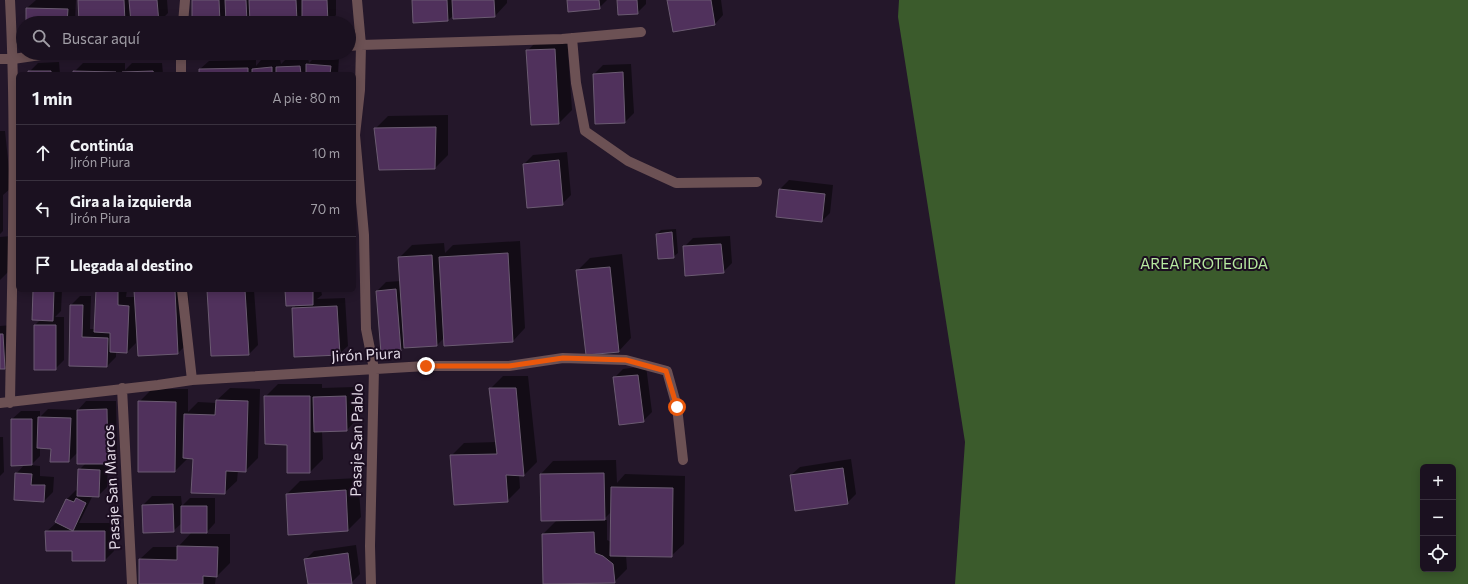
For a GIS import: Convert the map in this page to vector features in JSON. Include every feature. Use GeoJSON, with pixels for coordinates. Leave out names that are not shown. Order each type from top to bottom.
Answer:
{"type":"FeatureCollection","features":[{"type":"Feature","properties":{"kind":"street"},"geometry":{"type":"LineString","coordinates":[[5,403],[13,248],[13,59],[10,0]]}},
{"type":"Feature","properties":{"kind":"street"},"geometry":{"type":"LineString","coordinates":[[184,16],[185,0]]}},
{"type":"Feature","properties":{"kind":"street","name":"Pasaje San Pablo"},"geometry":{"type":"LineString","coordinates":[[356,127],[360,90],[361,45],[357,0]]}},
{"type":"Feature","properties":{"kind":"street"},"geometry":{"type":"LineString","coordinates":[[356,45],[513,41],[641,32]]}},
{"type":"Feature","properties":{"kind":"street"},"geometry":{"type":"LineString","coordinates":[[572,38],[576,82],[585,131],[628,161],[676,183],[757,182]]}},
{"type":"Feature","properties":{"kind":"street"},"geometry":{"type":"LineString","coordinates":[[0,59],[16,59]]}},
{"type":"Feature","properties":{"kind":"street"},"geometry":{"type":"LineString","coordinates":[[181,60],[181,72]]}},
{"type":"Feature","properties":{"kind":"street","name":"Pasaje San Pablo"},"geometry":{"type":"LineString","coordinates":[[356,147],[364,235],[366,329],[374,369],[370,546],[371,584]]}},
{"type":"Feature","properties":{"kind":"street"},"geometry":{"type":"LineString","coordinates":[[182,292],[192,380]]}},
{"type":"Feature","properties":{"kind":"street","name":"Jirón Piura"},"geometry":{"type":"LineString","coordinates":[[5,403],[192,380],[426,366],[509,366],[563,358],[626,360],[666,371],[677,407],[683,460]]}},
{"type":"Feature","properties":{"kind":"street","name":"Pasaje San Marcos"},"geometry":{"type":"LineString","coordinates":[[122,388],[132,584]]}},
{"type":"Feature","properties":{"kind":"green space","name":"AREA PROTEGIDA"},"geometry":{"type":"Polygon","coordinates":[[[899,0],[1468,0],[1468,584],[955,584],[965,442],[898,17],[899,0]]]}},
{"type":"Feature","properties":{"kind":"building"},"geometry":{"type":"Polygon","coordinates":[[[78,0],[124,0],[125,16],[79,16],[78,0]]]}},
{"type":"Feature","properties":{"kind":"building"},"geometry":{"type":"Polygon","coordinates":[[[129,0],[157,0],[158,16],[130,16],[129,0]]]}},
{"type":"Feature","properties":{"kind":"building"},"geometry":{"type":"Polygon","coordinates":[[[192,0],[219,0],[220,16],[192,16],[192,0]]]}},
{"type":"Feature","properties":{"kind":"building"},"geometry":{"type":"Polygon","coordinates":[[[225,0],[246,0],[247,16],[226,16],[225,0]]]}},
{"type":"Feature","properties":{"kind":"building"},"geometry":{"type":"Polygon","coordinates":[[[249,0],[296,0],[297,16],[250,16],[249,0]]]}},
{"type":"Feature","properties":{"kind":"building"},"geometry":{"type":"Polygon","coordinates":[[[302,0],[327,0],[328,16],[302,16],[302,0]]]}},
{"type":"Feature","properties":{"kind":"building"},"geometry":{"type":"Polygon","coordinates":[[[412,0],[447,0],[448,21],[413,23],[412,0]]]}},
{"type":"Feature","properties":{"kind":"building"},"geometry":{"type":"Polygon","coordinates":[[[452,0],[494,0],[495,17],[453,19],[452,0]]]}},
{"type":"Feature","properties":{"kind":"building"},"geometry":{"type":"Polygon","coordinates":[[[567,0],[599,0],[600,9],[568,12],[567,0]]]}},
{"type":"Feature","properties":{"kind":"building"},"geometry":{"type":"Polygon","coordinates":[[[617,0],[637,0],[638,14],[618,15],[617,0]]]}},
{"type":"Feature","properties":{"kind":"building"},"geometry":{"type":"Polygon","coordinates":[[[667,0],[711,0],[715,25],[673,32],[667,0]]]}},
{"type":"Feature","properties":{"kind":"building"},"geometry":{"type":"Polygon","coordinates":[[[26,8],[68,9],[68,16],[26,16],[26,8]]]}},
{"type":"Feature","properties":{"kind":"building"},"geometry":{"type":"Polygon","coordinates":[[[555,49],[559,124],[531,125],[526,50],[555,49]]]}},
{"type":"Feature","properties":{"kind":"building"},"geometry":{"type":"Polygon","coordinates":[[[306,64],[331,66],[330,72],[306,72],[306,64]]]}},
{"type":"Feature","properties":{"kind":"building"},"geometry":{"type":"Polygon","coordinates":[[[300,66],[301,72],[276,72],[276,67],[300,66]]]}},
{"type":"Feature","properties":{"kind":"building"},"geometry":{"type":"Polygon","coordinates":[[[272,67],[272,72],[252,72],[252,69],[272,67]]]}},
{"type":"Feature","properties":{"kind":"building"},"geometry":{"type":"Polygon","coordinates":[[[248,68],[248,72],[199,72],[199,69],[248,68]]]}},
{"type":"Feature","properties":{"kind":"building"},"geometry":{"type":"Polygon","coordinates":[[[28,71],[51,71],[51,72],[28,71]]]}},
{"type":"Feature","properties":{"kind":"building"},"geometry":{"type":"Polygon","coordinates":[[[73,71],[116,72],[73,72],[73,71]]]}},
{"type":"Feature","properties":{"kind":"building"},"geometry":{"type":"Polygon","coordinates":[[[153,71],[153,72],[122,72],[153,71]]]}},
{"type":"Feature","properties":{"kind":"building"},"geometry":{"type":"Polygon","coordinates":[[[623,72],[625,123],[595,124],[593,74],[623,72]]]}},
{"type":"Feature","properties":{"kind":"building"},"geometry":{"type":"Polygon","coordinates":[[[436,127],[435,169],[379,170],[374,128],[436,127]]]}},
{"type":"Feature","properties":{"kind":"building"},"geometry":{"type":"Polygon","coordinates":[[[559,160],[563,205],[527,208],[523,164],[559,160]]]}},
{"type":"Feature","properties":{"kind":"building"},"geometry":{"type":"Polygon","coordinates":[[[779,189],[825,194],[822,222],[776,217],[779,189]]]}},
{"type":"Feature","properties":{"kind":"building"},"geometry":{"type":"Polygon","coordinates":[[[672,232],[674,258],[658,259],[656,234],[672,232]]]}},
{"type":"Feature","properties":{"kind":"building"},"geometry":{"type":"Polygon","coordinates":[[[721,244],[724,273],[685,276],[683,246],[721,244]]]}},
{"type":"Feature","properties":{"kind":"building"},"geometry":{"type":"Polygon","coordinates":[[[508,253],[513,342],[444,346],[439,257],[508,253]]]}},
{"type":"Feature","properties":{"kind":"building"},"geometry":{"type":"Polygon","coordinates":[[[432,255],[437,346],[404,348],[398,257],[432,255]]]}},
{"type":"Feature","properties":{"kind":"building"},"geometry":{"type":"Polygon","coordinates":[[[610,267],[619,352],[586,355],[576,270],[610,267]]]}},
{"type":"Feature","properties":{"kind":"building"},"geometry":{"type":"Polygon","coordinates":[[[396,289],[401,351],[381,353],[376,291],[396,289]]]}},
{"type":"Feature","properties":{"kind":"building"},"geometry":{"type":"Polygon","coordinates":[[[33,292],[54,292],[53,321],[32,320],[33,292]]]}},
{"type":"Feature","properties":{"kind":"building"},"geometry":{"type":"Polygon","coordinates":[[[96,292],[118,292],[118,305],[129,306],[127,353],[110,352],[110,333],[94,332],[96,292]]]}},
{"type":"Feature","properties":{"kind":"building"},"geometry":{"type":"Polygon","coordinates":[[[134,292],[175,292],[178,354],[138,356],[134,292]]]}},
{"type":"Feature","properties":{"kind":"building"},"geometry":{"type":"Polygon","coordinates":[[[207,292],[245,292],[249,355],[211,356],[207,292]]]}},
{"type":"Feature","properties":{"kind":"building"},"geometry":{"type":"Polygon","coordinates":[[[285,292],[313,292],[313,305],[286,306],[285,292]]]}},
{"type":"Feature","properties":{"kind":"building"},"geometry":{"type":"Polygon","coordinates":[[[70,305],[83,305],[82,337],[108,338],[107,367],[69,366],[70,305]]]}},
{"type":"Feature","properties":{"kind":"building"},"geometry":{"type":"Polygon","coordinates":[[[337,306],[340,355],[294,357],[292,308],[337,306]]]}},
{"type":"Feature","properties":{"kind":"building"},"geometry":{"type":"Polygon","coordinates":[[[34,325],[56,325],[56,370],[34,370],[34,325]]]}},
{"type":"Feature","properties":{"kind":"building"},"geometry":{"type":"Polygon","coordinates":[[[0,334],[3,334],[5,369],[0,369],[0,334]]]}},
{"type":"Feature","properties":{"kind":"building"},"geometry":{"type":"Polygon","coordinates":[[[638,375],[644,422],[619,425],[613,377],[638,375]]]}},
{"type":"Feature","properties":{"kind":"building"},"geometry":{"type":"Polygon","coordinates":[[[489,388],[516,388],[524,476],[506,475],[508,502],[454,505],[450,455],[497,454],[489,388]]]}},
{"type":"Feature","properties":{"kind":"building"},"geometry":{"type":"Polygon","coordinates":[[[264,396],[310,396],[310,473],[287,473],[287,445],[265,444],[264,396]]]}},
{"type":"Feature","properties":{"kind":"building"},"geometry":{"type":"Polygon","coordinates":[[[346,396],[347,431],[314,432],[313,397],[346,396]]]}},
{"type":"Feature","properties":{"kind":"building"},"geometry":{"type":"Polygon","coordinates":[[[216,400],[248,401],[246,472],[226,471],[225,494],[191,493],[193,459],[183,458],[184,414],[215,415],[216,400]]]}},
{"type":"Feature","properties":{"kind":"building"},"geometry":{"type":"Polygon","coordinates":[[[138,401],[176,402],[175,472],[138,472],[138,401]]]}},
{"type":"Feature","properties":{"kind":"building"},"geometry":{"type":"Polygon","coordinates":[[[107,409],[108,464],[77,464],[77,410],[107,409]]]}},
{"type":"Feature","properties":{"kind":"building"},"geometry":{"type":"Polygon","coordinates":[[[38,417],[71,418],[69,462],[50,462],[51,449],[37,448],[38,417]]]}},
{"type":"Feature","properties":{"kind":"building"},"geometry":{"type":"Polygon","coordinates":[[[11,419],[32,419],[32,465],[11,466],[11,419]]]}},
{"type":"Feature","properties":{"kind":"building"},"geometry":{"type":"Polygon","coordinates":[[[843,468],[848,504],[795,511],[790,475],[843,468]]]}},
{"type":"Feature","properties":{"kind":"building"},"geometry":{"type":"Polygon","coordinates":[[[78,469],[100,470],[99,497],[77,496],[78,469]]]}},
{"type":"Feature","properties":{"kind":"building"},"geometry":{"type":"Polygon","coordinates":[[[15,473],[32,474],[31,485],[45,485],[44,502],[14,500],[15,473]]]}},
{"type":"Feature","properties":{"kind":"building"},"geometry":{"type":"Polygon","coordinates":[[[604,473],[605,520],[541,521],[540,474],[604,473]]]}},
{"type":"Feature","properties":{"kind":"building"},"geometry":{"type":"Polygon","coordinates":[[[611,487],[673,488],[672,557],[610,556],[611,487]]]}},
{"type":"Feature","properties":{"kind":"building"},"geometry":{"type":"Polygon","coordinates":[[[346,490],[348,531],[288,535],[286,494],[346,490]]]}},
{"type":"Feature","properties":{"kind":"building"},"geometry":{"type":"Polygon","coordinates":[[[76,498],[86,503],[73,531],[55,522],[66,499],[74,502],[76,498]]]}},
{"type":"Feature","properties":{"kind":"building"},"geometry":{"type":"Polygon","coordinates":[[[173,504],[174,532],[143,533],[142,505],[173,504]]]}},
{"type":"Feature","properties":{"kind":"building"},"geometry":{"type":"Polygon","coordinates":[[[181,506],[207,506],[207,533],[181,533],[181,506]]]}},
{"type":"Feature","properties":{"kind":"building"},"geometry":{"type":"Polygon","coordinates":[[[45,531],[105,531],[105,561],[72,561],[72,551],[46,551],[45,531]]]}},
{"type":"Feature","properties":{"kind":"building"},"geometry":{"type":"Polygon","coordinates":[[[594,532],[595,553],[603,556],[613,564],[615,583],[543,584],[542,534],[594,532]]]}},
{"type":"Feature","properties":{"kind":"building"},"geometry":{"type":"Polygon","coordinates":[[[177,546],[218,547],[217,577],[203,576],[203,584],[139,584],[139,559],[177,560],[177,546]]]}},
{"type":"Feature","properties":{"kind":"building"},"geometry":{"type":"Polygon","coordinates":[[[348,553],[352,584],[308,584],[304,559],[348,553]]]}},
{"type":"Feature","properties":{"kind":"route"},"geometry":{"type":"LineString","coordinates":[[426,366],[509,366],[563,358],[626,360],[666,371],[677,407]]}}]}
